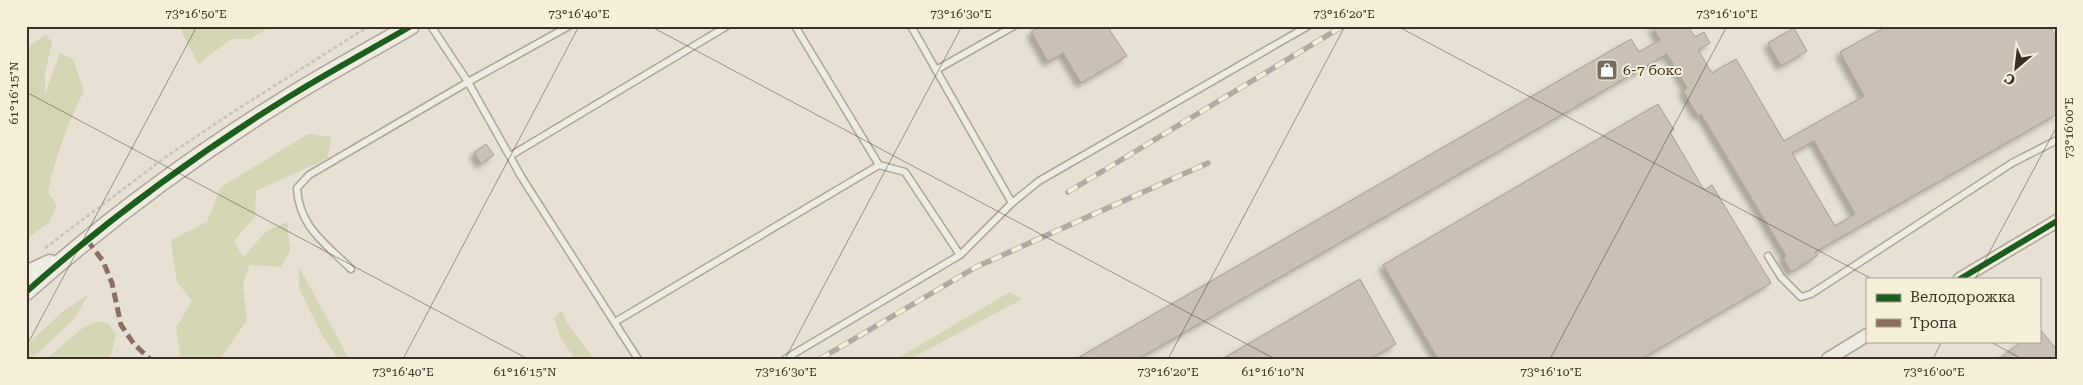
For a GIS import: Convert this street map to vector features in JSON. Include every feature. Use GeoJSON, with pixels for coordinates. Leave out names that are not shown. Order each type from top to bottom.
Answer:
{"type":"FeatureCollection","features":[{"type":"Feature","properties":{"kind":"street"},"geometry":{"type":"LineString","coordinates":[[26,292],[72,251],[184,166],[263,114],[411,26]]}},
{"type":"Feature","properties":{"kind":"street"},"geometry":{"type":"LineString","coordinates":[[1962,278],[2057,220]]}},
{"type":"Feature","properties":{"kind":"street"},"geometry":{"type":"LineString","coordinates":[[26,274],[72,251]]}},
{"type":"Feature","properties":{"kind":"street"},"geometry":{"type":"LineString","coordinates":[[1828,359],[1866,336]]}},
{"type":"Feature","properties":{"kind":"lane"},"geometry":{"type":"LineString","coordinates":[[431,26],[468,82],[510,156],[638,359]]}},
{"type":"Feature","properties":{"kind":"lane"},"geometry":{"type":"LineString","coordinates":[[351,269],[306,223],[298,206],[297,188],[308,175],[569,26]]}},
{"type":"Feature","properties":{"kind":"lane"},"geometry":{"type":"LineString","coordinates":[[510,156],[727,26]]}},
{"type":"Feature","properties":{"kind":"lane"},"geometry":{"type":"LineString","coordinates":[[795,26],[879,165],[904,172],[960,255]]}},
{"type":"Feature","properties":{"kind":"lane"},"geometry":{"type":"LineString","coordinates":[[911,26],[1012,203]]}},
{"type":"Feature","properties":{"kind":"lane"},"geometry":{"type":"LineString","coordinates":[[936,70],[1014,26]]}},
{"type":"Feature","properties":{"kind":"lane"},"geometry":{"type":"LineString","coordinates":[[785,359],[960,255],[1012,203],[1039,181],[1308,26]]}},
{"type":"Feature","properties":{"kind":"lane"},"geometry":{"type":"LineString","coordinates":[[1768,256],[1793,291],[1801,297],[1811,294],[2012,163],[2057,140]]}},
{"type":"Feature","properties":{"kind":"lane"},"geometry":{"type":"LineString","coordinates":[[615,322],[879,165]]}},
{"type":"Feature","properties":{"kind":"green space"},"geometry":{"type":"Polygon","coordinates":[[[179,26],[271,26],[250,39],[231,39],[198,64],[179,26]]]}},
{"type":"Feature","properties":{"kind":"green space"},"geometry":{"type":"Polygon","coordinates":[[[46,34],[52,43],[45,73],[45,94],[60,53],[73,59],[84,91],[67,128],[51,179],[48,192],[57,205],[49,223],[26,239],[26,218],[29,213],[26,211],[26,48],[46,34]]]}},
{"type":"Feature","properties":{"kind":"green space"},"geometry":{"type":"Polygon","coordinates":[[[308,134],[331,137],[328,158],[256,191],[255,217],[234,241],[243,257],[267,231],[287,222],[290,251],[281,267],[249,265],[243,285],[247,320],[220,359],[181,359],[176,328],[192,301],[177,282],[171,240],[207,222],[221,187],[308,134]]]}},
{"type":"Feature","properties":{"kind":"green space"},"geometry":{"type":"Polygon","coordinates":[[[299,267],[349,359],[338,359],[322,335],[299,288],[299,267]]]}},
{"type":"Feature","properties":{"kind":"green space"},"geometry":{"type":"Polygon","coordinates":[[[1010,292],[1022,299],[910,359],[896,359],[1010,292]]]}},
{"type":"Feature","properties":{"kind":"green space"},"geometry":{"type":"Polygon","coordinates":[[[89,294],[74,319],[37,354],[26,359],[27,345],[63,311],[89,294]]]}},
{"type":"Feature","properties":{"kind":"green space"},"geometry":{"type":"Polygon","coordinates":[[[562,310],[567,323],[594,359],[575,359],[561,339],[554,318],[562,310]]]}},
{"type":"Feature","properties":{"kind":"green space"},"geometry":{"type":"Polygon","coordinates":[[[98,321],[109,324],[116,335],[111,355],[107,359],[46,359],[84,327],[98,321]]]}},
{"type":"Feature","properties":{"kind":"building"},"geometry":{"type":"Polygon","coordinates":[[[1041,26],[1107,26],[1127,56],[1081,83],[1063,53],[1048,62],[1031,32],[1041,26]]]}},
{"type":"Feature","properties":{"kind":"building"},"geometry":{"type":"Polygon","coordinates":[[[1652,26],[1688,26],[1695,37],[1704,32],[1710,43],[1698,50],[1712,73],[1736,59],[1784,141],[1864,96],[1840,52],[1887,26],[2050,26],[2057,39],[2057,114],[1815,252],[1817,256],[1791,272],[1783,258],[1786,256],[1701,114],[1698,116],[1683,91],[1687,88],[1667,54],[1138,359],[1076,359],[1631,39],[1639,52],[1660,40],[1652,26]],[[1814,141],[1792,153],[1835,226],[1855,214],[1814,141]]]}},
{"type":"Feature","properties":{"kind":"building"},"geometry":{"type":"Polygon","coordinates":[[[1794,28],[1807,51],[1781,66],[1768,43],[1794,28]]]}},
{"type":"Feature","properties":{"kind":"building"},"geometry":{"type":"Polygon","coordinates":[[[1658,104],[1674,130],[1670,132],[1704,190],[1712,185],[1771,283],[1641,359],[1438,359],[1383,265],[1658,104]]]}},
{"type":"Feature","properties":{"kind":"building"},"geometry":{"type":"Polygon","coordinates":[[[486,144],[494,155],[481,164],[474,153],[486,144]]]}},
{"type":"Feature","properties":{"kind":"building"},"geometry":{"type":"Polygon","coordinates":[[[1360,279],[1396,344],[1370,359],[1222,359],[1360,279]]]}},
{"type":"Feature","properties":{"kind":"building"},"geometry":{"type":"Polygon","coordinates":[[[2040,329],[2057,350],[2057,359],[1999,359],[2021,342],[2040,342],[2040,329]]]}},
{"type":"Feature","properties":{"kind":"railway"},"geometry":{"type":"LineString","coordinates":[[1068,192],[1343,26]]}},
{"type":"Feature","properties":{"kind":"railway"},"geometry":{"type":"LineString","coordinates":[[820,359],[976,267],[1208,163]]}},
{"type":"Feature","properties":{"kind":"marked path"},"geometry":{"type":"LineString","coordinates":[[87,240],[103,261],[112,283],[121,325],[134,344],[150,359]]}},
{"type":"Feature","properties":{"kind":"cycle path"},"geometry":{"type":"LineString","coordinates":[[26,292],[88,239],[185,165],[302,89],[411,26]]}},
{"type":"Feature","properties":{"kind":"cycle path"},"geometry":{"type":"LineString","coordinates":[[1962,278],[2057,221]]}},
{"type":"Feature","properties":{"kind":"place","name":"6-7 бокс"},"geometry":{"type":"Point","coordinates":[1607,70]}}]}
